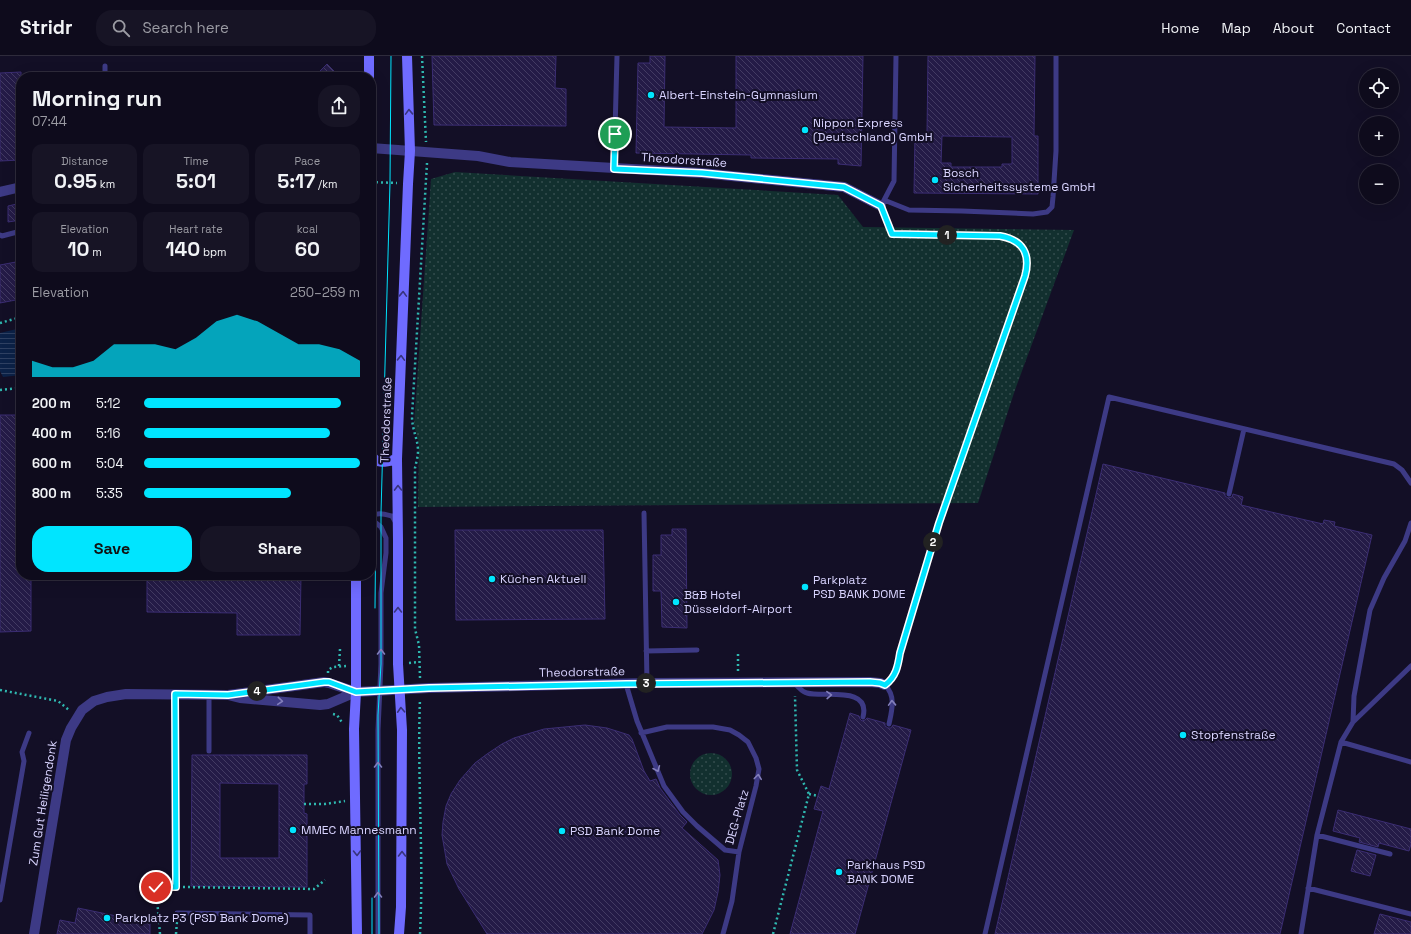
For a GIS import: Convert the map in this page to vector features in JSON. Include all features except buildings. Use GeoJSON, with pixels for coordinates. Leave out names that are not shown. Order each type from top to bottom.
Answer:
{"type":"FeatureCollection","features":[{"type":"Feature","properties":{"kind":"main road"},"geometry":{"type":"LineString","coordinates":[[368,72],[369,56]]}},
{"type":"Feature","properties":{"kind":"main road","name":"Theodorstraße"},"geometry":{"type":"LineString","coordinates":[[399,934],[401,906],[402,730],[398,664],[397,459],[410,151],[407,56]]}},
{"type":"Feature","properties":{"kind":"main road"},"geometry":{"type":"LineString","coordinates":[[376,460],[382,463],[397,459]]}},
{"type":"Feature","properties":{"kind":"main road"},"geometry":{"type":"LineString","coordinates":[[356,580],[356,692],[354,729],[357,934]]}},
{"type":"Feature","properties":{"kind":"street","name":"Theodorstraße"},"geometry":{"type":"LineString","coordinates":[[376,148],[478,156],[510,162],[702,173],[844,187],[882,203]]}},
{"type":"Feature","properties":{"kind":"street"},"geometry":{"type":"LineString","coordinates":[[0,192],[16,188]]}},
{"type":"Feature","properties":{"kind":"street","name":"Zum Gut Heiligendonk"},"geometry":{"type":"LineString","coordinates":[[34,934],[66,740],[77,717],[87,705],[107,697],[126,694],[228,695],[324,682],[329,682],[356,692]]}},
{"type":"Feature","properties":{"kind":"street","name":"Theodorstraße"},"geometry":{"type":"LineString","coordinates":[[356,692],[647,683],[870,682],[885,685]]}},
{"type":"Feature","properties":{"kind":"street","name":"Zum Gut Heiligendonk"},"geometry":{"type":"LineString","coordinates":[[228,695],[240,698],[320,705],[328,704],[356,692]]}},
{"type":"Feature","properties":{"kind":"lane"},"geometry":{"type":"LineString","coordinates":[[614,169],[617,56]]}},
{"type":"Feature","properties":{"kind":"lane"},"geometry":{"type":"LineString","coordinates":[[889,724],[893,701],[891,694],[885,685],[897,672],[900,653],[939,523],[1028,266],[1028,258],[1023,248],[1009,238],[1000,236],[892,234],[882,203],[894,180],[896,56]]}},
{"type":"Feature","properties":{"kind":"lane"},"geometry":{"type":"LineString","coordinates":[[882,203],[909,210],[962,210],[1033,214],[1047,212],[1052,207],[1056,151],[1056,56]]}},
{"type":"Feature","properties":{"kind":"lane"},"geometry":{"type":"LineString","coordinates":[[105,66],[105,72]]}},
{"type":"Feature","properties":{"kind":"lane"},"geometry":{"type":"LineString","coordinates":[[0,235],[2,236],[16,233]]}},
{"type":"Feature","properties":{"kind":"lane"},"geometry":{"type":"LineString","coordinates":[[984,934],[1109,397],[1394,464],[1402,470],[1411,483]]}},
{"type":"Feature","properties":{"kind":"lane"},"geometry":{"type":"LineString","coordinates":[[1230,494],[1244,428]]}},
{"type":"Feature","properties":{"kind":"lane"},"geometry":{"type":"LineString","coordinates":[[376,514],[381,513],[392,516],[398,527]]}},
{"type":"Feature","properties":{"kind":"lane"},"geometry":{"type":"LineString","coordinates":[[644,513],[647,683]]}},
{"type":"Feature","properties":{"kind":"lane"},"geometry":{"type":"LineString","coordinates":[[376,522],[381,527],[386,538],[386,553],[381,593],[381,664],[379,691],[377,809],[378,934]]}},
{"type":"Feature","properties":{"kind":"lane"},"geometry":{"type":"LineString","coordinates":[[1353,722],[1354,696],[1370,610],[1384,578],[1405,541],[1411,523]]}},
{"type":"Feature","properties":{"kind":"lane"},"geometry":{"type":"LineString","coordinates":[[646,651],[697,650]]}},
{"type":"Feature","properties":{"kind":"lane"},"geometry":{"type":"LineString","coordinates":[[1301,934],[1317,834],[1341,742],[1353,722],[1411,666]]}},
{"type":"Feature","properties":{"kind":"lane"},"geometry":{"type":"LineString","coordinates":[[795,683],[805,693],[815,695],[850,695],[857,698],[864,708],[863,717]]}},
{"type":"Feature","properties":{"kind":"lane","name":"DEG-Platz"},"geometry":{"type":"LineString","coordinates":[[626,684],[636,721],[641,733],[664,786],[683,812],[725,850],[739,852],[756,786],[758,769],[756,758],[748,742],[730,730],[713,727],[667,727],[641,733]]}},
{"type":"Feature","properties":{"kind":"lane"},"geometry":{"type":"LineString","coordinates":[[175,694],[176,887]]}},
{"type":"Feature","properties":{"kind":"lane"},"geometry":{"type":"LineString","coordinates":[[209,695],[209,751]]}},
{"type":"Feature","properties":{"kind":"lane"},"geometry":{"type":"LineString","coordinates":[[0,900],[24,761],[22,752],[29,733]]}},
{"type":"Feature","properties":{"kind":"lane"},"geometry":{"type":"LineString","coordinates":[[1341,742],[1411,762]]}},
{"type":"Feature","properties":{"kind":"lane"},"geometry":{"type":"LineString","coordinates":[[1317,834],[1390,854]]}},
{"type":"Feature","properties":{"kind":"lane"},"geometry":{"type":"LineString","coordinates":[[723,934],[732,901],[739,852]]}},
{"type":"Feature","properties":{"kind":"lane"},"geometry":{"type":"LineString","coordinates":[[1308,888],[1411,914]]}},
{"type":"Feature","properties":{"kind":"lane"},"geometry":{"type":"LineString","coordinates":[[177,913],[310,915],[310,934]]}},
{"type":"Feature","properties":{"kind":"path"},"geometry":{"type":"LineString","coordinates":[[420,934],[422,874],[419,730],[421,689],[419,645],[415,629],[415,468],[418,453],[417,440],[412,425],[412,416],[427,172],[422,56]]}},
{"type":"Feature","properties":{"kind":"path"},"geometry":{"type":"LineString","coordinates":[[376,182],[408,184]]}},
{"type":"Feature","properties":{"kind":"path"},"geometry":{"type":"LineString","coordinates":[[0,323],[16,319]]}},
{"type":"Feature","properties":{"kind":"path"},"geometry":{"type":"LineString","coordinates":[[0,390],[16,388]]}},
{"type":"Feature","properties":{"kind":"path"},"geometry":{"type":"LineString","coordinates":[[339,666],[340,649]]}},
{"type":"Feature","properties":{"kind":"path"},"geometry":{"type":"LineString","coordinates":[[738,654],[738,683]]}},
{"type":"Feature","properties":{"kind":"path"},"geometry":{"type":"LineString","coordinates":[[773,934],[809,794],[797,770],[795,683]]}},
{"type":"Feature","properties":{"kind":"path"},"geometry":{"type":"LineString","coordinates":[[0,690],[58,701],[77,717]]}},
{"type":"Feature","properties":{"kind":"path"},"geometry":{"type":"LineString","coordinates":[[809,794],[818,796]]}},
{"type":"Feature","properties":{"kind":"path"},"geometry":{"type":"LineString","coordinates":[[304,804],[325,804],[356,800]]}},
{"type":"Feature","properties":{"kind":"path"},"geometry":{"type":"LineString","coordinates":[[160,934],[156,887],[314,889],[325,880]]}},
{"type":"Feature","properties":{"kind":"path"},"geometry":{"type":"LineString","coordinates":[[176,934],[177,913]]}},
{"type":"Feature","properties":{"kind":"green space"},"geometry":{"type":"Polygon","coordinates":[[[455,172],[838,195],[863,227],[1074,230],[1015,390],[978,503],[418,507],[419,443],[414,425],[431,179],[455,172]]]}},
{"type":"Feature","properties":{"kind":"green space"},"geometry":{"type":"Polygon","coordinates":[[[707,753],[715,753],[723,756],[729,762],[732,774],[729,786],[723,792],[715,795],[707,795],[699,792],[693,786],[690,778],[690,770],[693,762],[699,756],[707,753]]]}},
{"type":"Feature","properties":{"kind":"water"},"geometry":{"type":"Polygon","coordinates":[[[16,329],[16,376],[3,377],[0,371],[0,333],[16,329]]]}},
{"type":"Feature","properties":{"kind":"tram line"},"geometry":{"type":"LineString","coordinates":[[379,934],[378,715],[381,664],[381,513],[390,182],[391,56]]}},
{"type":"Feature","properties":{"kind":"tram line"},"geometry":{"type":"LineString","coordinates":[[375,580],[375,608]]}},
{"type":"Feature","properties":{"kind":"tram line"},"geometry":{"type":"LineString","coordinates":[[372,898],[372,934]]}},
{"type":"Feature","properties":{"kind":"place","name":"Albert-Einstein-Gymnasium"},"geometry":{"type":"Point","coordinates":[651,95]}},
{"type":"Feature","properties":{"kind":"place","name":"Nippon Express (Deutschland) GmbH"},"geometry":{"type":"Point","coordinates":[805,130]}},
{"type":"Feature","properties":{"kind":"place","name":"Bosch Sicherheitssysteme GmbH"},"geometry":{"type":"Point","coordinates":[935,180]}},
{"type":"Feature","properties":{"kind":"place","name":"Küchen Aktuell"},"geometry":{"type":"Point","coordinates":[492,579]}},
{"type":"Feature","properties":{"kind":"place","name":"Parkplatz PSD BANK DOME"},"geometry":{"type":"Point","coordinates":[805,587]}},
{"type":"Feature","properties":{"kind":"place","name":"B&B Hotel Düsseldorf-Airport"},"geometry":{"type":"Point","coordinates":[676,602]}},
{"type":"Feature","properties":{"kind":"place","name":"Stopfenstraße"},"geometry":{"type":"Point","coordinates":[1183,735]}},
{"type":"Feature","properties":{"kind":"place","name":"MMEC Mannesmann"},"geometry":{"type":"Point","coordinates":[293,830]}},
{"type":"Feature","properties":{"kind":"place","name":"PSD Bank Dome"},"geometry":{"type":"Point","coordinates":[562,831]}},
{"type":"Feature","properties":{"kind":"place","name":"Parkhaus PSD BANK DOME"},"geometry":{"type":"Point","coordinates":[839,872]}},
{"type":"Feature","properties":{"kind":"place","name":"Parkplatz P3 (PSD Bank Dome)"},"geometry":{"type":"Point","coordinates":[107,918]}},
{"type":"Feature","properties":{"kind":"route"},"geometry":{"type":"LineString","coordinates":[[156,887],[176,887],[175,694],[228,695],[324,682],[329,682],[356,692],[400,691],[429,688],[647,683],[870,682],[885,685],[897,672],[900,653],[939,523],[1028,266],[1028,258],[1023,248],[1015,241],[1000,236],[892,234],[881,206],[844,187],[702,173],[614,169],[615,134]]}}]}
